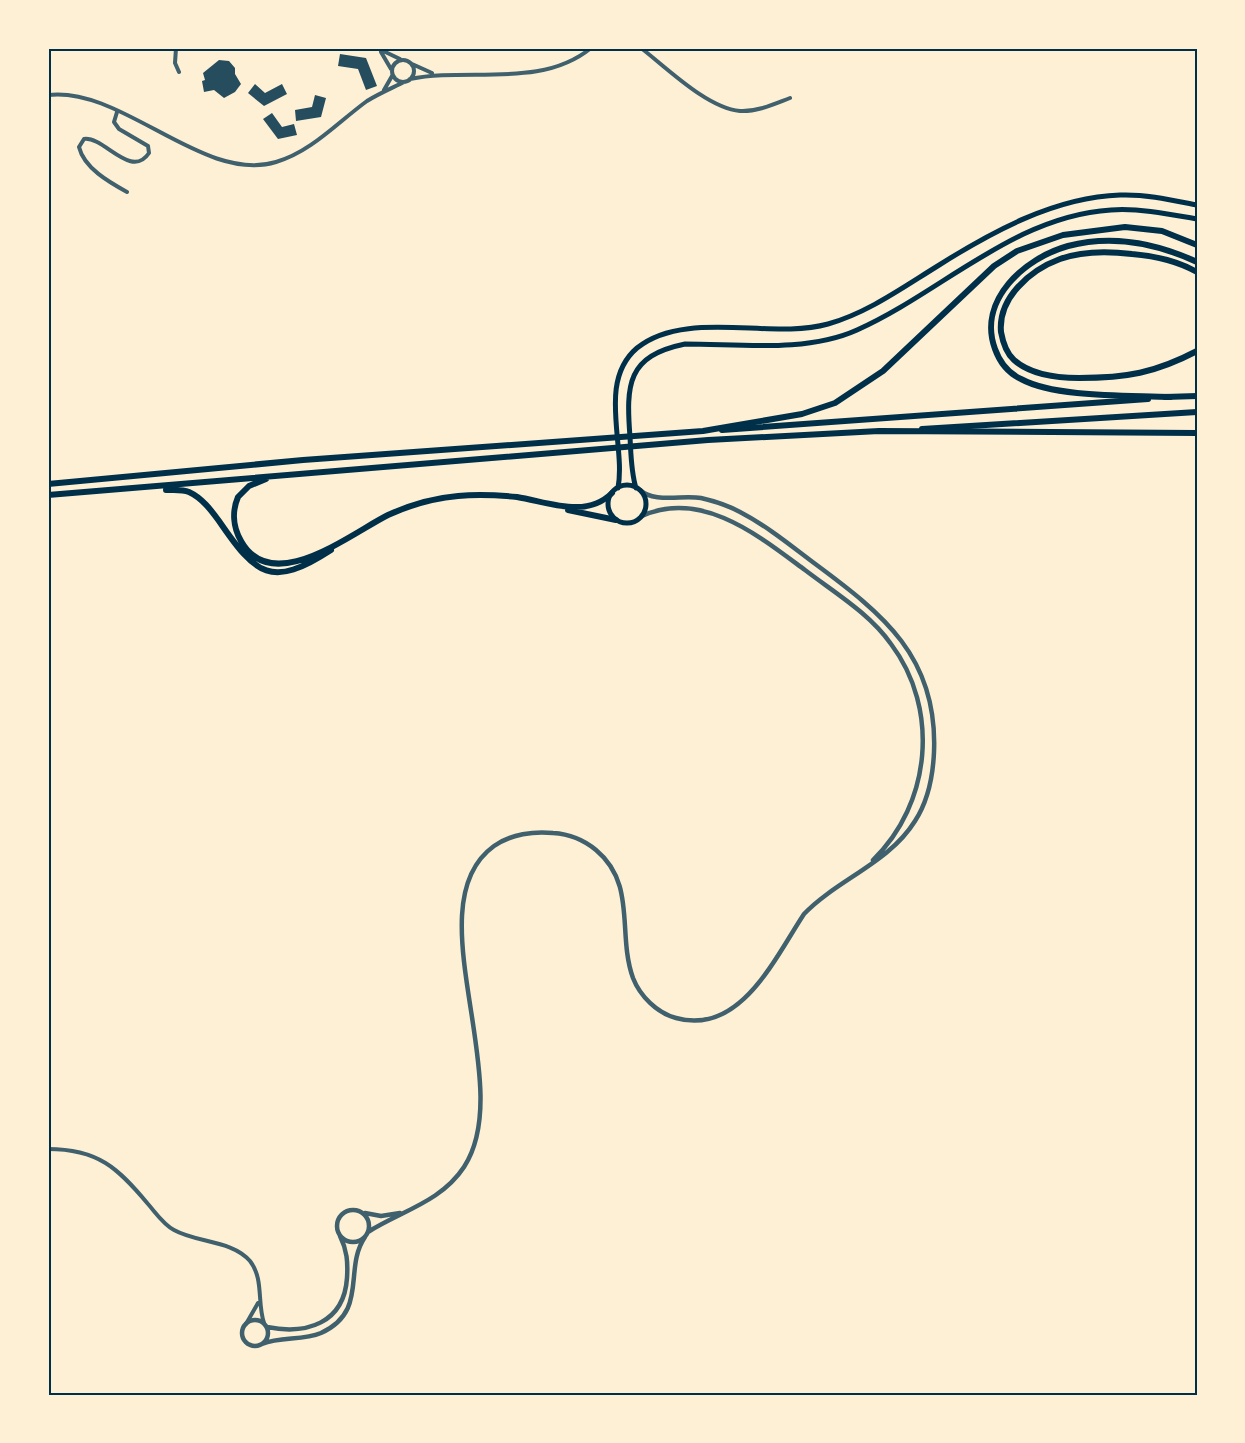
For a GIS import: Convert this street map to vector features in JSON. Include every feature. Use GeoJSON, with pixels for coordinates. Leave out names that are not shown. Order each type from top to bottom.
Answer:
{"type":"FeatureCollection","features":[{"type":"Feature","properties":{"kind":"main road"},"geometry":{"type":"LineString","coordinates":[[618,488],[620,471],[615,402],[621,371],[635,350],[669,332],[806,328],[828,324],[889,296],[942,263],[1001,231],[1050,209],[1082,199],[1122,194],[1197,205]]}},
{"type":"Feature","properties":{"kind":"main road"},"geometry":{"type":"LineString","coordinates":[[539,501],[627,524],[642,516],[645,500],[638,489],[632,470],[627,396],[635,370],[648,357],[664,349],[685,344],[821,341],[856,330],[1013,238],[1072,216],[1111,210],[1159,212],[1197,219]]}},
{"type":"Feature","properties":{"kind":"main road"},"geometry":{"type":"LineString","coordinates":[[703,431],[802,414],[835,403],[883,371],[994,266],[1017,251],[1035,244],[1063,235],[1125,227],[1162,231],[1197,245]]}},
{"type":"Feature","properties":{"kind":"main road"},"geometry":{"type":"LineString","coordinates":[[1170,397],[1057,389],[1022,380],[1009,371],[998,357],[991,336],[991,319],[997,301],[1011,281],[1038,259],[1067,247],[1095,242],[1138,242],[1197,262]]}},
{"type":"Feature","properties":{"kind":"main road"},"geometry":{"type":"LineString","coordinates":[[1197,272],[1170,260],[1117,252],[1061,259],[1046,266],[1017,288],[1005,304],[1001,320],[1004,346],[1012,358],[1034,371],[1052,375],[1106,378],[1132,376],[1173,363],[1197,351]]}},
{"type":"Feature","properties":{"kind":"main road"},"geometry":{"type":"LineString","coordinates":[[48,484],[303,460],[1197,396]]}},
{"type":"Feature","properties":{"kind":"main road"},"geometry":{"type":"LineString","coordinates":[[48,495],[145,489],[319,471],[708,440],[1197,412]]}},
{"type":"Feature","properties":{"kind":"main road"},"geometry":{"type":"LineString","coordinates":[[879,431],[1197,433]]}},
{"type":"Feature","properties":{"kind":"main road"},"geometry":{"type":"LineString","coordinates":[[319,471],[265,479],[242,492],[235,503],[234,515],[242,542],[259,560],[278,565],[289,564],[405,508],[454,496],[486,495],[561,506],[589,507],[604,500],[618,488],[627,485],[638,489]]}},
{"type":"Feature","properties":{"kind":"main road"},"geometry":{"type":"LineString","coordinates":[[145,489],[192,493],[208,507],[249,562],[270,571],[284,572],[301,568],[354,534]]}},
{"type":"Feature","properties":{"kind":"main road"},"geometry":{"type":"LineString","coordinates":[[612,493],[608,504],[616,520]]}},
{"type":"Feature","properties":{"kind":"street"},"geometry":{"type":"LineString","coordinates":[[176,48],[175,63],[179,72]]}},
{"type":"Feature","properties":{"kind":"street"},"geometry":{"type":"LineString","coordinates":[[48,95],[75,96],[117,112],[214,156],[241,164],[266,164],[296,154],[382,93],[410,79],[439,75],[538,72],[562,66],[591,48]]}},
{"type":"Feature","properties":{"kind":"street"},"geometry":{"type":"LineString","coordinates":[[641,48],[699,93],[729,109],[759,109],[790,98]]}},
{"type":"Feature","properties":{"kind":"street"},"geometry":{"type":"LineString","coordinates":[[378,49],[411,63],[420,70],[439,75]]}},
{"type":"Feature","properties":{"kind":"street"},"geometry":{"type":"LineString","coordinates":[[378,49],[397,80],[404,82]]}},
{"type":"Feature","properties":{"kind":"street"},"geometry":{"type":"LineString","coordinates":[[382,93],[394,64],[404,60]]}},
{"type":"Feature","properties":{"kind":"street"},"geometry":{"type":"LineString","coordinates":[[410,79],[414,69],[411,63]]}},
{"type":"Feature","properties":{"kind":"street"},"geometry":{"type":"LineString","coordinates":[[117,112],[114,122],[117,128],[148,146],[149,153],[145,158],[135,161],[123,160],[93,138],[84,139],[79,147],[99,174],[127,192]]}},
{"type":"Feature","properties":{"kind":"street"},"geometry":{"type":"LineString","coordinates":[[340,1236],[350,1242],[436,1196],[457,1176],[470,1155],[477,1135],[480,1115],[480,1085],[462,909],[471,874],[495,846],[518,835],[546,832],[572,836],[599,852],[613,868],[621,887],[629,958],[637,987],[649,1002],[664,1013],[692,1021],[713,1019],[736,1007],[752,991],[804,914],[817,901],[885,854],[908,832],[924,805],[931,776],[935,742],[929,694],[908,648],[893,627],[858,595],[766,526],[716,502],[686,497],[646,496],[638,489]]}},
{"type":"Feature","properties":{"kind":"street"},"geometry":{"type":"LineString","coordinates":[[642,516],[657,509],[685,508],[713,513],[734,522],[759,536],[851,604],[884,634],[898,654],[917,697],[922,727],[922,760],[908,814],[886,845],[859,871]]}},
{"type":"Feature","properties":{"kind":"street"},"geometry":{"type":"LineString","coordinates":[[48,1149],[71,1150],[101,1159],[130,1182],[166,1225],[183,1235],[243,1255],[258,1277],[267,1338],[262,1344]]}},
{"type":"Feature","properties":{"kind":"street"},"geometry":{"type":"LineString","coordinates":[[246,1324],[253,1320],[266,1325],[310,1328],[323,1322],[337,1309],[345,1294],[348,1263],[345,1247],[336,1225],[341,1214],[351,1209],[381,1216],[412,1209]]}},
{"type":"Feature","properties":{"kind":"street"},"geometry":{"type":"LineString","coordinates":[[259,1296],[256,1308],[243,1334],[247,1342],[254,1346],[275,1339],[312,1336],[336,1323],[350,1306],[353,1297],[357,1253],[366,1235],[368,1220],[360,1211]]}},
{"type":"Feature","properties":{"kind":"building"},"geometry":{"type":"Polygon","coordinates":[[[340,54],[366,58],[377,86],[366,90],[358,69],[338,66],[340,54]]]}},
{"type":"Feature","properties":{"kind":"building"},"geometry":{"type":"Polygon","coordinates":[[[219,60],[229,61],[235,68],[235,74],[241,84],[235,92],[224,98],[214,90],[204,92],[202,81],[205,80],[203,73],[219,60]]]}},
{"type":"Feature","properties":{"kind":"building"},"geometry":{"type":"Polygon","coordinates":[[[255,84],[265,93],[282,84],[287,94],[264,106],[248,93],[255,84]]]}},
{"type":"Feature","properties":{"kind":"building"},"geometry":{"type":"Polygon","coordinates":[[[315,95],[326,98],[321,117],[296,121],[295,110],[312,107],[315,95]]]}},
{"type":"Feature","properties":{"kind":"building"},"geometry":{"type":"Polygon","coordinates":[[[272,113],[282,127],[294,124],[297,135],[278,139],[263,119],[272,113]]]}}]}
